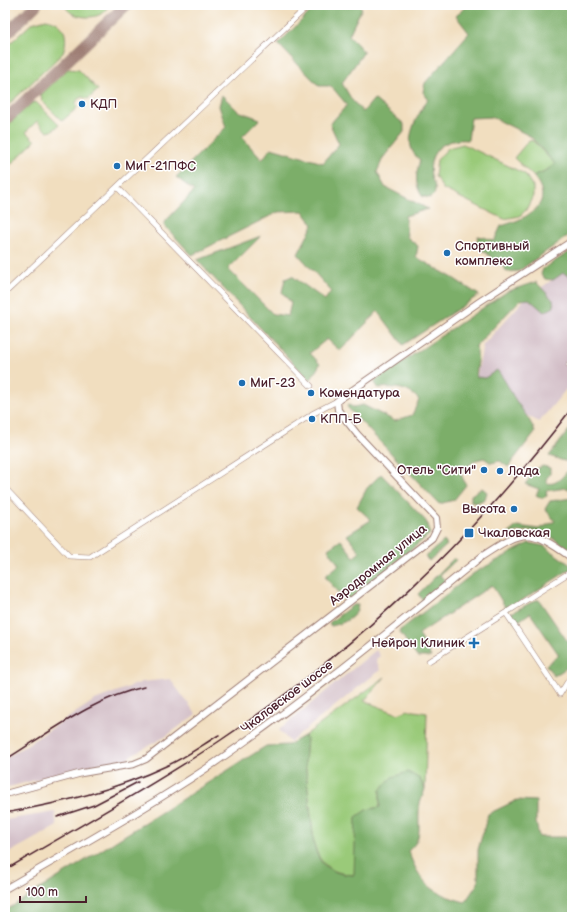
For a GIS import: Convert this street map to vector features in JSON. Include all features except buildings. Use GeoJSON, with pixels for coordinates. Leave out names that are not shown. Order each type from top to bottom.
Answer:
{"type":"FeatureCollection","features":[{"type":"Feature","properties":{"kind":"street"},"geometry":{"type":"LineString","coordinates":[[5,294],[309,5]]}},
{"type":"Feature","properties":{"kind":"street"},"geometry":{"type":"LineString","coordinates":[[117,187],[312,386]]}},
{"type":"Feature","properties":{"kind":"street"},"geometry":{"type":"LineString","coordinates":[[5,488],[69,556],[90,557],[310,415],[338,401],[486,298],[572,241]]}},
{"type":"Feature","properties":{"kind":"street","name":"Аэродромная улица"},"geometry":{"type":"LineString","coordinates":[[5,794],[82,773],[134,764],[146,759],[432,538],[438,528],[436,518],[357,434],[338,410],[338,401]]}},
{"type":"Feature","properties":{"kind":"street","name":"Чкаловское шоссе"},"geometry":{"type":"LineString","coordinates":[[5,888],[150,804],[249,739],[344,668],[481,557],[498,546],[517,537],[536,536],[544,539],[572,558]]}},
{"type":"Feature","properties":{"kind":"street"},"geometry":{"type":"LineString","coordinates":[[429,661],[572,571]]}},
{"type":"Feature","properties":{"kind":"street"},"geometry":{"type":"LineString","coordinates":[[506,613],[560,694],[568,681],[572,679]]}},
{"type":"Feature","properties":{"kind":"shaded area"},"geometry":{"type":"Polygon","coordinates":[[[563,272],[572,276],[572,382],[539,422],[517,410],[476,380],[483,345],[524,300],[563,272]]]}},
{"type":"Feature","properties":{"kind":"shaded area"},"geometry":{"type":"Polygon","coordinates":[[[376,650],[380,656],[376,659],[380,670],[290,742],[279,730],[376,650]]]}},
{"type":"Feature","properties":{"kind":"shaded area"},"geometry":{"type":"Polygon","coordinates":[[[170,679],[196,714],[165,737],[131,755],[128,759],[82,768],[5,788],[5,759],[95,700],[142,682],[170,679]]]}},
{"type":"Feature","properties":{"kind":"shaded area"},"geometry":{"type":"Polygon","coordinates":[[[55,812],[57,826],[5,855],[5,820],[55,812]]]}},
{"type":"Feature","properties":{"kind":"green space"},"geometry":{"type":"Polygon","coordinates":[[[65,5],[110,5],[97,16],[86,17],[75,15],[67,9],[65,5]]]}},
{"type":"Feature","properties":{"kind":"green space"},"geometry":{"type":"Polygon","coordinates":[[[317,5],[359,5],[362,8],[349,35],[364,52],[342,83],[352,100],[363,112],[374,99],[404,124],[404,132],[383,158],[377,172],[385,187],[428,209],[405,216],[407,237],[418,246],[416,257],[479,295],[403,345],[378,311],[340,351],[327,339],[310,353],[320,364],[310,381],[197,260],[261,236],[228,269],[273,314],[288,316],[291,303],[282,292],[285,279],[292,276],[325,300],[331,291],[298,254],[313,225],[303,211],[278,212],[192,255],[163,224],[194,191],[176,177],[226,127],[219,106],[222,95],[238,111],[260,119],[242,137],[262,160],[271,148],[323,163],[339,144],[330,124],[347,105],[331,86],[319,86],[278,44],[317,5]]]}},
{"type":"Feature","properties":{"kind":"green space"},"geometry":{"type":"Polygon","coordinates":[[[465,5],[572,5],[572,233],[519,271],[507,272],[503,266],[478,247],[477,240],[478,236],[494,241],[501,226],[528,215],[540,203],[542,195],[540,186],[533,176],[547,170],[555,164],[530,136],[492,117],[471,118],[468,140],[452,141],[445,144],[439,148],[432,159],[430,167],[431,176],[435,187],[434,194],[429,198],[422,196],[419,192],[417,183],[420,160],[414,154],[411,146],[410,138],[412,130],[428,99],[423,92],[425,83],[469,33],[456,16],[465,5]]]}},
{"type":"Feature","properties":{"kind":"green space"},"geometry":{"type":"Polygon","coordinates":[[[46,19],[58,23],[64,31],[66,41],[63,53],[5,108],[5,48],[32,23],[46,19]]]}},
{"type":"Feature","properties":{"kind":"green space"},"geometry":{"type":"Polygon","coordinates":[[[68,69],[79,70],[98,90],[88,99],[82,97],[78,99],[76,103],[77,108],[62,121],[42,101],[41,95],[68,69]]]}},
{"type":"Feature","properties":{"kind":"green space"},"geometry":{"type":"Polygon","coordinates":[[[36,102],[59,125],[52,131],[47,132],[37,121],[26,132],[35,141],[5,170],[5,128],[32,103],[36,102]]]}},
{"type":"Feature","properties":{"kind":"green space"},"geometry":{"type":"Polygon","coordinates":[[[529,140],[533,141],[555,164],[547,170],[533,176],[514,158],[529,140]]]}},
{"type":"Feature","properties":{"kind":"green space"},"geometry":{"type":"Polygon","coordinates":[[[463,144],[525,174],[533,187],[533,196],[526,210],[520,216],[504,219],[443,189],[435,176],[437,160],[448,148],[463,144]]]}},
{"type":"Feature","properties":{"kind":"green space"},"geometry":{"type":"Polygon","coordinates":[[[572,250],[572,277],[563,273],[553,280],[545,279],[541,274],[543,269],[572,250]]]}},
{"type":"Feature","properties":{"kind":"green space"},"geometry":{"type":"Polygon","coordinates":[[[536,282],[553,300],[554,307],[544,312],[529,299],[520,300],[476,346],[478,361],[476,377],[485,378],[497,370],[530,421],[535,432],[508,467],[500,461],[491,463],[484,458],[476,460],[460,472],[466,485],[454,500],[439,504],[348,408],[347,404],[353,407],[363,405],[395,421],[412,415],[419,400],[415,396],[405,390],[378,388],[374,381],[508,291],[536,282]]]}},
{"type":"Feature","properties":{"kind":"green space"},"geometry":{"type":"Polygon","coordinates":[[[572,426],[572,461],[564,461],[549,456],[572,426]]]}},
{"type":"Feature","properties":{"kind":"green space"},"geometry":{"type":"Polygon","coordinates":[[[543,466],[550,468],[550,474],[546,479],[547,483],[554,483],[558,481],[572,467],[572,490],[566,488],[546,491],[547,496],[542,498],[536,495],[539,489],[525,484],[538,468],[543,466]]]}},
{"type":"Feature","properties":{"kind":"green space"},"geometry":{"type":"Polygon","coordinates":[[[381,474],[426,521],[430,534],[346,603],[325,576],[339,565],[328,549],[341,540],[354,557],[360,552],[347,535],[371,520],[357,507],[367,488],[381,474]]]}},
{"type":"Feature","properties":{"kind":"green space"},"geometry":{"type":"Polygon","coordinates":[[[482,488],[487,492],[485,499],[476,503],[471,502],[471,495],[482,488]]]}},
{"type":"Feature","properties":{"kind":"green space"},"geometry":{"type":"Polygon","coordinates":[[[572,498],[572,552],[549,536],[535,531],[507,534],[517,526],[539,529],[555,521],[545,509],[550,501],[572,498]]]}},
{"type":"Feature","properties":{"kind":"green space"},"geometry":{"type":"Polygon","coordinates":[[[444,541],[447,545],[429,561],[425,557],[444,541]]]}},
{"type":"Feature","properties":{"kind":"green space"},"geometry":{"type":"Polygon","coordinates":[[[529,543],[544,546],[572,566],[572,568],[507,610],[492,585],[419,634],[431,657],[417,657],[399,631],[474,573],[529,543]]]}},
{"type":"Feature","properties":{"kind":"green space"},"geometry":{"type":"Polygon","coordinates":[[[454,558],[456,560],[440,575],[445,581],[423,600],[418,594],[454,558]]]}},
{"type":"Feature","properties":{"kind":"green space"},"geometry":{"type":"Polygon","coordinates":[[[536,600],[539,600],[572,648],[572,667],[568,666],[554,676],[546,665],[559,655],[530,613],[516,623],[509,614],[536,600]]]}},
{"type":"Feature","properties":{"kind":"green space"},"geometry":{"type":"Polygon","coordinates":[[[353,605],[358,605],[357,610],[352,617],[340,624],[331,626],[329,623],[353,605]]]}},
{"type":"Feature","properties":{"kind":"green space"},"geometry":{"type":"Polygon","coordinates":[[[385,677],[364,701],[398,714],[408,710],[427,713],[425,789],[420,779],[380,790],[380,807],[366,810],[354,875],[346,874],[328,867],[323,863],[316,852],[305,762],[307,738],[304,736],[385,677]]]}},
{"type":"Feature","properties":{"kind":"green space"},"geometry":{"type":"Polygon","coordinates":[[[304,736],[307,738],[305,762],[314,844],[319,858],[327,867],[339,873],[354,875],[356,817],[366,810],[380,807],[380,790],[392,777],[408,772],[420,779],[425,789],[419,808],[418,838],[413,847],[408,851],[418,872],[429,886],[435,891],[453,899],[465,902],[478,883],[478,850],[488,814],[517,800],[536,801],[536,822],[539,837],[572,837],[572,917],[5,917],[5,911],[266,746],[288,745],[304,736]]]}},
{"type":"Feature","properties":{"kind":"taxiway"},"geometry":{"type":"LineString","coordinates":[[5,35],[36,5]]}},
{"type":"Feature","properties":{"kind":"taxiway"},"geometry":{"type":"LineString","coordinates":[[5,120],[126,5]]}},
{"type":"Feature","properties":{"kind":"railway"},"geometry":{"type":"LineString","coordinates":[[5,870],[139,792],[192,759],[269,706],[318,669],[409,590],[452,547],[494,503],[572,408]]}},
{"type":"Feature","properties":{"kind":"railway"},"geometry":{"type":"LineString","coordinates":[[5,760],[89,708],[125,692],[144,687]]}},
{"type":"Feature","properties":{"kind":"railway"},"geometry":{"type":"LineString","coordinates":[[5,813],[87,795],[127,782],[173,763],[219,735]]}},
{"type":"Feature","properties":{"kind":"railway"},"geometry":{"type":"LineString","coordinates":[[57,817],[94,805],[138,782]]}},
{"type":"Feature","properties":{"kind":"place","name":"КДП"},"geometry":{"type":"Point","coordinates":[82,104]}},
{"type":"Feature","properties":{"kind":"place","name":"МиГ-21ПФС"},"geometry":{"type":"Point","coordinates":[117,166]}},
{"type":"Feature","properties":{"kind":"place","name":"Спортивный комплекс"},"geometry":{"type":"Point","coordinates":[447,253]}},
{"type":"Feature","properties":{"kind":"place","name":"МиГ-23"},"geometry":{"type":"Point","coordinates":[242,383]}},
{"type":"Feature","properties":{"kind":"place","name":"Комендатура"},"geometry":{"type":"Point","coordinates":[311,393]}},
{"type":"Feature","properties":{"kind":"place","name":"КПП-Б"},"geometry":{"type":"Point","coordinates":[312,419]}},
{"type":"Feature","properties":{"kind":"place","name":"Отель \"Сити\""},"geometry":{"type":"Point","coordinates":[484,470]}},
{"type":"Feature","properties":{"kind":"place","name":"Лада"},"geometry":{"type":"Point","coordinates":[500,471]}},
{"type":"Feature","properties":{"kind":"place","name":"Высота"},"geometry":{"type":"Point","coordinates":[514,509]}},
{"type":"Feature","properties":{"kind":"place","name":"Чкаловская"},"geometry":{"type":"Point","coordinates":[469,533]}},
{"type":"Feature","properties":{"kind":"place","name":"Нейрон Клиник"},"geometry":{"type":"Point","coordinates":[474,643]}}]}
